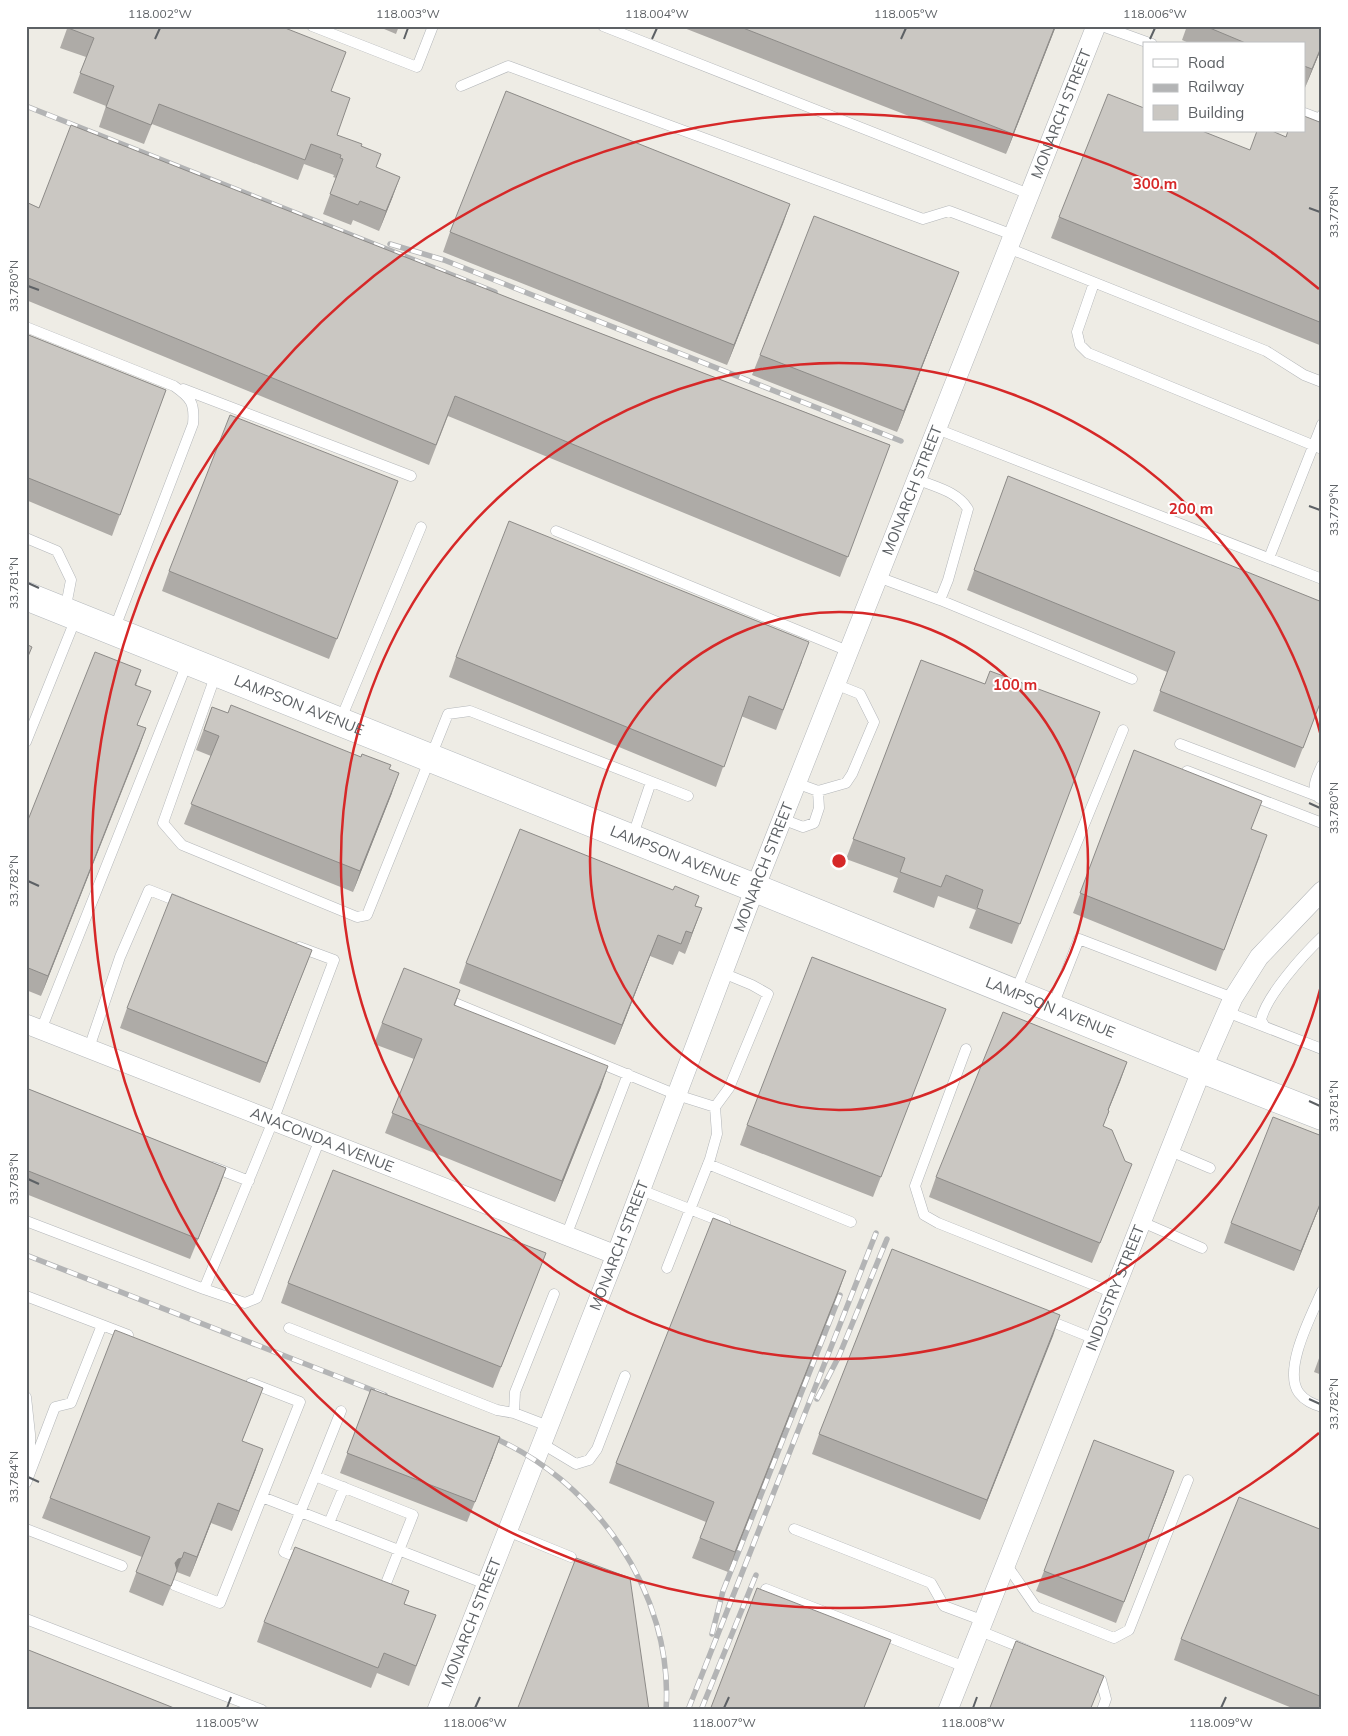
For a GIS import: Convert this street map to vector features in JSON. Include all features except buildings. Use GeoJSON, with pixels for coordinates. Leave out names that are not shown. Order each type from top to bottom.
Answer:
{"type":"FeatureCollection","features":[{"type":"Feature","properties":{"kind":"main road","name":"LAMPSON AVENUE"},"geometry":{"type":"LineString","coordinates":[[26,596],[755,888],[1202,1070],[1322,1116]]}},
{"type":"Feature","properties":{"kind":"street","name":"MONARCH STREET"},"geometry":{"type":"LineString","coordinates":[[437,1710],[616,1255],[796,783],[1096,26]]}},
{"type":"Feature","properties":{"kind":"street","name":"INDUSTRY STREET"},"geometry":{"type":"LineString","coordinates":[[948,1710],[1202,1070],[1230,1005],[1259,957],[1322,891]]}},
{"type":"Feature","properties":{"kind":"street","name":"ANACONDA AVENUE"},"geometry":{"type":"LineString","coordinates":[[34,1027],[616,1255]]}},
{"type":"Feature","properties":{"kind":"lane"},"geometry":{"type":"LineString","coordinates":[[312,26],[417,67],[433,26]]}},
{"type":"Feature","properties":{"kind":"lane"},"geometry":{"type":"LineString","coordinates":[[603,26],[1030,194]]}},
{"type":"Feature","properties":{"kind":"lane"},"geometry":{"type":"LineString","coordinates":[[1102,26],[1146,42]]}},
{"type":"Feature","properties":{"kind":"lane"},"geometry":{"type":"LineString","coordinates":[[461,86],[508,66],[923,219],[949,211],[1094,283],[1266,350],[1304,376],[1322,382]]}},
{"type":"Feature","properties":{"kind":"lane"},"geometry":{"type":"LineString","coordinates":[[1306,114],[1320,119],[1322,115]]}},
{"type":"Feature","properties":{"kind":"lane"},"geometry":{"type":"LineString","coordinates":[[1094,283],[1078,332],[1080,345],[1088,353],[1317,447]]}},
{"type":"Feature","properties":{"kind":"lane"},"geometry":{"type":"LineString","coordinates":[[26,327],[174,386],[411,476]]}},
{"type":"Feature","properties":{"kind":"lane"},"geometry":{"type":"LineString","coordinates":[[114,631],[193,424],[195,409],[188,396],[174,386]]}},
{"type":"Feature","properties":{"kind":"lane"},"geometry":{"type":"LineString","coordinates":[[1269,558],[1317,447],[1322,424]]}},
{"type":"Feature","properties":{"kind":"lane"},"geometry":{"type":"LineString","coordinates":[[936,429],[1322,579]]}},
{"type":"Feature","properties":{"kind":"lane"},"geometry":{"type":"LineString","coordinates":[[916,479],[945,490],[962,500],[968,509],[948,580],[940,600]]}},
{"type":"Feature","properties":{"kind":"lane"},"geometry":{"type":"LineString","coordinates":[[340,722],[421,527]]}},
{"type":"Feature","properties":{"kind":"lane"},"geometry":{"type":"LineString","coordinates":[[556,531],[848,651]]}},
{"type":"Feature","properties":{"kind":"lane"},"geometry":{"type":"LineString","coordinates":[[26,538],[57,551],[71,580],[71,614],[26,742]]}},
{"type":"Feature","properties":{"kind":"lane"},"geometry":{"type":"LineString","coordinates":[[878,577],[940,600],[1132,679]]}},
{"type":"Feature","properties":{"kind":"lane"},"geometry":{"type":"LineString","coordinates":[[34,1027],[188,661]]}},
{"type":"Feature","properties":{"kind":"lane"},"geometry":{"type":"LineString","coordinates":[[217,673],[162,823],[182,845],[357,917],[367,915],[448,714],[470,712],[688,796]]}},
{"type":"Feature","properties":{"kind":"lane"},"geometry":{"type":"LineString","coordinates":[[796,783],[818,792],[846,783],[852,774],[874,722],[860,694],[835,684]]}},
{"type":"Feature","properties":{"kind":"lane"},"geometry":{"type":"LineString","coordinates":[[1015,993],[1123,730]]}},
{"type":"Feature","properties":{"kind":"lane"},"geometry":{"type":"LineString","coordinates":[[1180,744],[1319,798]]}},
{"type":"Feature","properties":{"kind":"lane"},"geometry":{"type":"LineString","coordinates":[[1319,798],[1314,786],[1322,765]]}},
{"type":"Feature","properties":{"kind":"lane"},"geometry":{"type":"LineString","coordinates":[[1179,768],[1322,822]]}},
{"type":"Feature","properties":{"kind":"lane"},"geometry":{"type":"LineString","coordinates":[[632,839],[651,782]]}},
{"type":"Feature","properties":{"kind":"lane"},"geometry":{"type":"LineString","coordinates":[[782,819],[803,827],[814,823],[819,808],[818,792]]}},
{"type":"Feature","properties":{"kind":"lane"},"geometry":{"type":"LineString","coordinates":[[89,1048],[120,956],[149,890],[195,908]]}},
{"type":"Feature","properties":{"kind":"lane"},"geometry":{"type":"LineString","coordinates":[[1265,1026],[1260,1020],[1272,996],[1310,948],[1322,937]]}},
{"type":"Feature","properties":{"kind":"lane"},"geometry":{"type":"LineString","coordinates":[[1052,1008],[1079,939],[1230,1005],[1265,1026],[1322,1049]]}},
{"type":"Feature","properties":{"kind":"lane"},"geometry":{"type":"LineString","coordinates":[[204,1289],[273,1121],[334,960],[288,943]]}},
{"type":"Feature","properties":{"kind":"lane"},"geometry":{"type":"LineString","coordinates":[[667,1268],[708,1164],[716,1134],[715,1107],[729,1088],[768,994],[723,973]]}},
{"type":"Feature","properties":{"kind":"lane"},"geometry":{"type":"LineString","coordinates":[[435,994],[677,1095],[715,1107]]}},
{"type":"Feature","properties":{"kind":"lane"},"geometry":{"type":"LineString","coordinates":[[966,1049],[916,1186],[924,1214],[938,1223],[1114,1293]]}},
{"type":"Feature","properties":{"kind":"lane"},"geometry":{"type":"LineString","coordinates":[[566,1236],[628,1074]]}},
{"type":"Feature","properties":{"kind":"lane"},"geometry":{"type":"LineString","coordinates":[[26,1221],[245,1304],[257,1298],[320,1139]]}},
{"type":"Feature","properties":{"kind":"lane"},"geometry":{"type":"LineString","coordinates":[[1170,1151],[1210,1168]]}},
{"type":"Feature","properties":{"kind":"lane"},"geometry":{"type":"LineString","coordinates":[[203,1162],[249,1181]]}},
{"type":"Feature","properties":{"kind":"lane"},"geometry":{"type":"LineString","coordinates":[[708,1164],[851,1222]]}},
{"type":"Feature","properties":{"kind":"lane"},"geometry":{"type":"LineString","coordinates":[[641,1190],[731,1226]]}},
{"type":"Feature","properties":{"kind":"lane"},"geometry":{"type":"LineString","coordinates":[[1142,1222],[1202,1248]]}},
{"type":"Feature","properties":{"kind":"lane"},"geometry":{"type":"LineString","coordinates":[[1322,1290],[1297,1353],[1293,1370],[1294,1382],[1298,1393],[1308,1402],[1322,1407]]}},
{"type":"Feature","properties":{"kind":"lane"},"geometry":{"type":"LineString","coordinates":[[514,1412],[515,1392],[554,1294]]}},
{"type":"Feature","properties":{"kind":"lane"},"geometry":{"type":"LineString","coordinates":[[26,1296],[138,1339]]}},
{"type":"Feature","properties":{"kind":"lane"},"geometry":{"type":"LineString","coordinates":[[1038,1316],[1095,1339]]}},
{"type":"Feature","properties":{"kind":"lane"},"geometry":{"type":"LineString","coordinates":[[28,1478],[55,1407],[72,1403],[102,1325]]}},
{"type":"Feature","properties":{"kind":"lane"},"geometry":{"type":"LineString","coordinates":[[289,1328],[497,1410],[514,1412],[545,1435],[576,1464],[590,1460],[597,1449],[625,1376]]}},
{"type":"Feature","properties":{"kind":"lane"},"geometry":{"type":"LineString","coordinates":[[174,1585],[220,1603],[300,1402],[237,1378]]}},
{"type":"Feature","properties":{"kind":"lane"},"geometry":{"type":"LineString","coordinates":[[26,1398],[30,1434],[28,1478]]}},
{"type":"Feature","properties":{"kind":"lane"},"geometry":{"type":"LineString","coordinates":[[315,1476],[413,1515],[383,1591],[284,1552],[341,1411]]}},
{"type":"Feature","properties":{"kind":"lane"},"geometry":{"type":"LineString","coordinates":[[1006,1564],[1036,1607],[1114,1638],[1129,1630],[1188,1480]]}},
{"type":"Feature","properties":{"kind":"lane"},"geometry":{"type":"LineString","coordinates":[[329,1523],[344,1487]]}},
{"type":"Feature","properties":{"kind":"lane"},"geometry":{"type":"LineString","coordinates":[[262,1497],[486,1584]]}},
{"type":"Feature","properties":{"kind":"lane"},"geometry":{"type":"LineString","coordinates":[[26,1529],[122,1566]]}},
{"type":"Feature","properties":{"kind":"lane"},"geometry":{"type":"LineString","coordinates":[[794,1529],[932,1583],[944,1606],[1040,1655]]}},
{"type":"Feature","properties":{"kind":"lane"},"geometry":{"type":"LineString","coordinates":[[507,1531],[571,1557]]}},
{"type":"Feature","properties":{"kind":"lane"},"geometry":{"type":"LineString","coordinates":[[766,1589],[965,1668]]}},
{"type":"Feature","properties":{"kind":"lane"},"geometry":{"type":"LineString","coordinates":[[26,1619],[262,1710]]}},
{"type":"Feature","properties":{"kind":"lane"},"geometry":{"type":"LineString","coordinates":[[1084,1673],[1101,1680],[1106,1699],[1102,1710]]}},
{"type":"Feature","properties":{"kind":"railway"},"geometry":{"type":"LineString","coordinates":[[26,106],[495,292]]}},
{"type":"Feature","properties":{"kind":"railway"},"geometry":{"type":"LineString","coordinates":[[390,244],[444,260],[901,441]]}},
{"type":"Feature","properties":{"kind":"railway"},"geometry":{"type":"LineString","coordinates":[[688,1710],[876,1233]]}},
{"type":"Feature","properties":{"kind":"railway"},"geometry":{"type":"LineString","coordinates":[[817,1399],[839,1356],[887,1239]]}},
{"type":"Feature","properties":{"kind":"railway"},"geometry":{"type":"LineString","coordinates":[[26,1255],[385,1395]]}},
{"type":"Feature","properties":{"kind":"railway"},"geometry":{"type":"LineString","coordinates":[[712,1634],[723,1591],[840,1295]]}},
{"type":"Feature","properties":{"kind":"railway"},"geometry":{"type":"LineString","coordinates":[[487,1435],[526,1454],[561,1480],[593,1510],[620,1545],[641,1583],[656,1624],[665,1666],[666,1710]]}},
{"type":"Feature","properties":{"kind":"railway"},"geometry":{"type":"LineString","coordinates":[[701,1710],[756,1575]]}}]}
